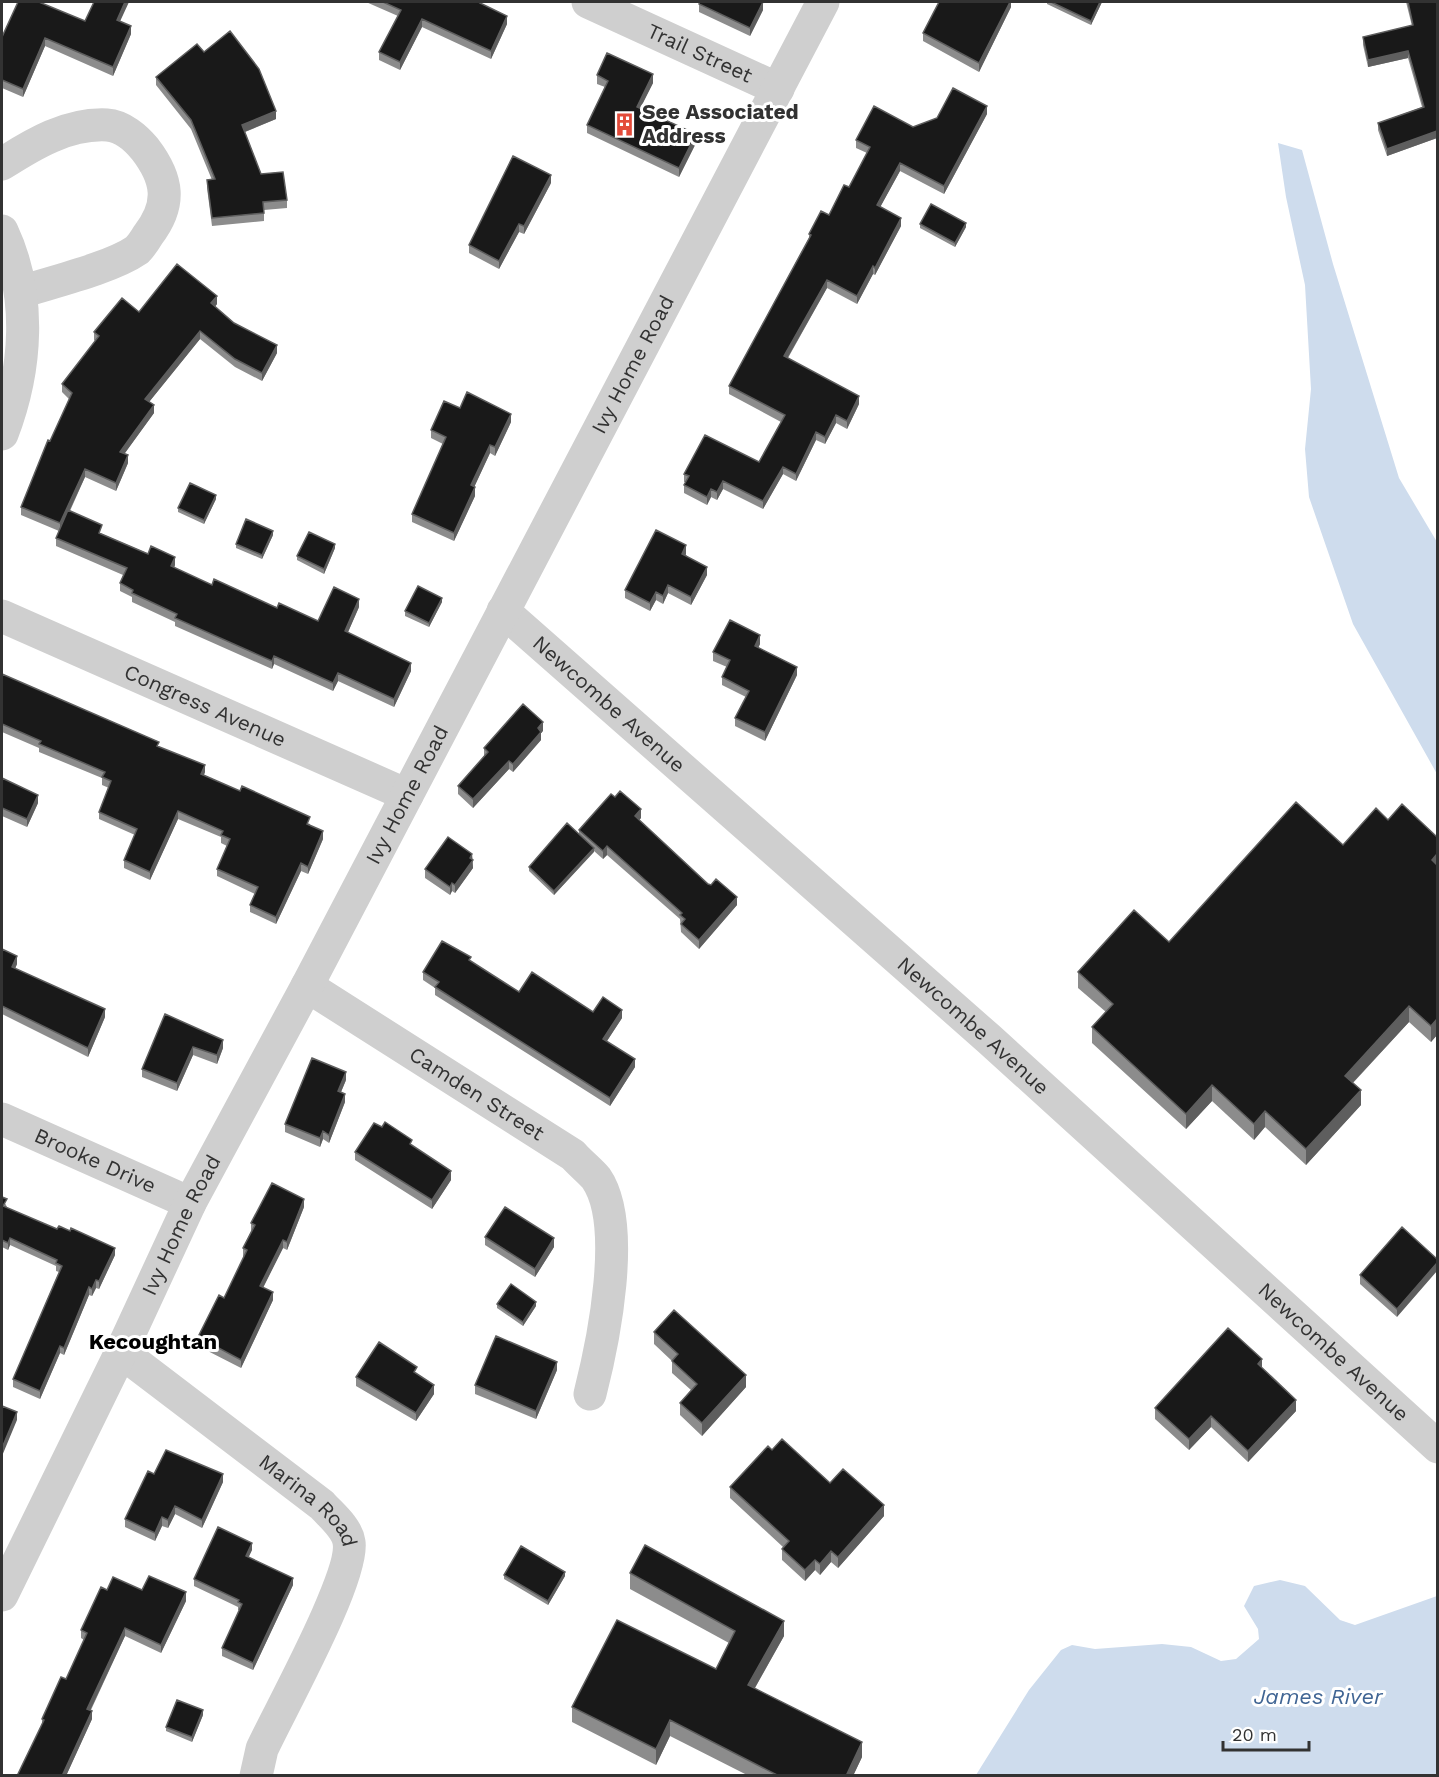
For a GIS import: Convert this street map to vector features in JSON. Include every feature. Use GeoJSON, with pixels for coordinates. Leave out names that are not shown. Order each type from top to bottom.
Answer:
{"type":"FeatureCollection","features":[{"type":"Feature","properties":{"kind":"street","name":"Trail Street"},"geometry":{"type":"LineString","coordinates":[[588,2],[778,89]]}},
{"type":"Feature","properties":{"kind":"street","name":"Ivy Home Road"},"geometry":{"type":"LineString","coordinates":[[5,1578],[121,1352],[190,1203],[307,986],[823,2]]}},
{"type":"Feature","properties":{"kind":"street"},"geometry":{"type":"LineString","coordinates":[[2,164],[32,145],[73,128],[109,125],[136,138],[160,168],[165,192],[158,222],[138,249],[90,270],[21,292]]}},
{"type":"Feature","properties":{"kind":"street"},"geometry":{"type":"LineString","coordinates":[[2,231],[21,292],[23,334],[15,399],[2,434]]}},
{"type":"Feature","properties":{"kind":"street","name":"Newcombe Avenue"},"geometry":{"type":"LineString","coordinates":[[503,611],[989,1039],[1437,1447]]}},
{"type":"Feature","properties":{"kind":"street","name":"Congress Avenue"},"geometry":{"type":"LineString","coordinates":[[2,616],[407,795]]}},
{"type":"Feature","properties":{"kind":"street","name":"Camden Street"},"geometry":{"type":"LineString","coordinates":[[307,986],[573,1155],[596,1179],[608,1207],[612,1230],[606,1313],[590,1394]]}},
{"type":"Feature","properties":{"kind":"street","name":"Brooke Drive"},"geometry":{"type":"LineString","coordinates":[[2,1119],[190,1203]]}},
{"type":"Feature","properties":{"kind":"street","name":"Marina Road"},"geometry":{"type":"LineString","coordinates":[[121,1352],[322,1505],[344,1530],[349,1540],[350,1554],[342,1584],[262,1749],[256,1776]]}},
{"type":"Feature","properties":{"kind":"water"},"geometry":{"type":"Polygon","coordinates":[[[1278,143],[1302,150],[1333,264],[1399,478],[1437,542],[1437,774],[1353,624],[1309,497],[1305,449],[1311,389],[1305,285],[1286,197],[1278,143]]]}},
{"type":"Feature","properties":{"kind":"water","name":"James River"},"geometry":{"type":"Polygon","coordinates":[[[1280,1580],[1305,1586],[1340,1620],[1355,1625],[1437,1596],[1437,1775],[976,1775],[1029,1690],[1061,1650],[1072,1645],[1095,1649],[1162,1644],[1191,1647],[1221,1661],[1236,1659],[1259,1639],[1258,1629],[1244,1606],[1254,1586],[1280,1580]]]}},
{"type":"Feature","properties":{"kind":"building"},"geometry":{"type":"Polygon","coordinates":[[[18,2],[39,2],[85,21],[94,2],[125,2],[117,20],[131,26],[113,67],[45,38],[23,89],[2,80],[2,37],[18,2]]]}},
{"type":"Feature","properties":{"kind":"building"},"geometry":{"type":"Polygon","coordinates":[[[383,2],[481,2],[507,16],[491,51],[422,19],[400,62],[379,52],[401,10],[383,2]]]}},
{"type":"Feature","properties":{"kind":"building"},"geometry":{"type":"Polygon","coordinates":[[[700,2],[763,2],[750,28],[699,4],[700,2]]]}},
{"type":"Feature","properties":{"kind":"building"},"geometry":{"type":"Polygon","coordinates":[[[939,2],[1010,2],[979,63],[923,33],[939,2]]]}},
{"type":"Feature","properties":{"kind":"building"},"geometry":{"type":"Polygon","coordinates":[[[1051,2],[1100,2],[1091,21],[1051,2]]]}},
{"type":"Feature","properties":{"kind":"building"},"geometry":{"type":"Polygon","coordinates":[[[1408,2],[1437,2],[1437,131],[1387,149],[1378,123],[1424,107],[1408,51],[1368,60],[1363,37],[1413,25],[1408,2]]]}},
{"type":"Feature","properties":{"kind":"building"},"geometry":{"type":"Polygon","coordinates":[[[230,31],[259,69],[276,111],[242,125],[261,174],[283,172],[287,200],[263,202],[264,213],[212,218],[207,180],[215,179],[191,120],[156,77],[197,44],[204,52],[230,31]]]}},
{"type":"Feature","properties":{"kind":"building","name":"See Associated Address"},"geometry":{"type":"Polygon","coordinates":[[[607,53],[653,74],[637,107],[696,134],[679,168],[587,125],[608,81],[597,75],[607,53]]]}},
{"type":"Feature","properties":{"kind":"building"},"geometry":{"type":"Polygon","coordinates":[[[953,88],[987,106],[944,186],[900,163],[877,205],[901,218],[875,268],[873,266],[857,296],[827,280],[784,356],[859,396],[847,421],[836,415],[825,437],[816,432],[796,474],[783,467],[763,501],[723,481],[717,492],[711,489],[707,497],[684,485],[689,476],[684,474],[705,435],[759,462],[785,415],[729,386],[811,235],[809,234],[821,211],[829,215],[844,185],[849,187],[870,147],[856,140],[874,106],[913,127],[937,118],[953,88]]]}},
{"type":"Feature","properties":{"kind":"building"},"geometry":{"type":"Polygon","coordinates":[[[513,156],[551,175],[524,226],[519,224],[499,261],[469,245],[513,156]]]}},
{"type":"Feature","properties":{"kind":"building"},"geometry":{"type":"Polygon","coordinates":[[[931,204],[966,223],[955,243],[920,224],[931,204]]]}},
{"type":"Feature","properties":{"kind":"building"},"geometry":{"type":"Polygon","coordinates":[[[177,264],[217,296],[211,303],[234,323],[277,345],[262,373],[235,359],[200,331],[145,399],[154,405],[120,452],[128,455],[116,483],[85,469],[60,523],[21,507],[48,440],[50,441],[72,393],[62,384],[99,336],[94,332],[122,298],[139,312],[177,264]]]}},
{"type":"Feature","properties":{"kind":"building"},"geometry":{"type":"Polygon","coordinates":[[[467,392],[511,414],[495,447],[490,445],[471,485],[475,487],[454,533],[412,514],[446,437],[431,430],[444,401],[460,408],[467,392]]]}},
{"type":"Feature","properties":{"kind":"building"},"geometry":{"type":"Polygon","coordinates":[[[190,483],[216,495],[204,520],[178,508],[190,483]]]}},
{"type":"Feature","properties":{"kind":"building"},"geometry":{"type":"Polygon","coordinates":[[[68,510],[102,525],[99,533],[148,554],[151,546],[175,557],[171,566],[212,585],[214,579],[277,608],[279,603],[318,621],[334,587],[359,599],[345,631],[411,663],[394,699],[338,673],[333,683],[274,656],[272,661],[175,618],[177,614],[132,593],[133,590],[120,583],[127,568],[56,538],[68,510]]]}},
{"type":"Feature","properties":{"kind":"building"},"geometry":{"type":"Polygon","coordinates":[[[246,519],[273,531],[262,555],[236,544],[246,519]]]}},
{"type":"Feature","properties":{"kind":"building"},"geometry":{"type":"Polygon","coordinates":[[[656,530],[686,545],[682,554],[707,567],[691,597],[668,585],[663,596],[656,592],[650,603],[625,590],[656,530]]]}},
{"type":"Feature","properties":{"kind":"building"},"geometry":{"type":"Polygon","coordinates":[[[309,532],[335,544],[324,569],[297,556],[309,532]]]}},
{"type":"Feature","properties":{"kind":"building"},"geometry":{"type":"Polygon","coordinates":[[[418,586],[442,598],[429,623],[405,611],[418,586]]]}},
{"type":"Feature","properties":{"kind":"building"},"geometry":{"type":"Polygon","coordinates":[[[730,620],[760,635],[755,646],[797,667],[765,732],[735,718],[749,691],[722,677],[730,660],[713,652],[730,620]]]}},
{"type":"Feature","properties":{"kind":"building"},"geometry":{"type":"Polygon","coordinates":[[[2,674],[159,742],[157,746],[205,765],[201,774],[240,791],[242,786],[310,817],[307,824],[323,831],[308,867],[301,863],[276,917],[250,905],[258,887],[217,869],[230,839],[221,835],[223,831],[178,811],[150,872],[124,860],[137,829],[99,812],[111,781],[102,777],[105,772],[39,744],[41,741],[2,724],[2,674]]]}},
{"type":"Feature","properties":{"kind":"building"},"geometry":{"type":"Polygon","coordinates":[[[523,704],[543,722],[538,728],[541,732],[513,764],[509,761],[473,799],[458,786],[488,752],[484,748],[523,704]]]}},
{"type":"Feature","properties":{"kind":"building"},"geometry":{"type":"Polygon","coordinates":[[[2,778],[38,795],[27,819],[2,808],[2,778]]]}},
{"type":"Feature","properties":{"kind":"building"},"geometry":{"type":"Polygon","coordinates":[[[620,791],[641,809],[635,816],[708,884],[711,885],[716,879],[737,897],[699,940],[681,924],[685,919],[680,915],[682,913],[607,846],[603,851],[579,830],[611,794],[615,797],[620,791]]]}},
{"type":"Feature","properties":{"kind":"building"},"geometry":{"type":"Polygon","coordinates":[[[1296,802],[1343,845],[1376,808],[1388,820],[1402,804],[1437,837],[1437,854],[1432,860],[1437,865],[1437,1019],[1431,1026],[1409,1006],[1345,1076],[1361,1090],[1306,1149],[1265,1111],[1254,1124],[1212,1085],[1186,1114],[1092,1027],[1113,1004],[1078,972],[1134,910],[1169,942],[1296,802]]]}},
{"type":"Feature","properties":{"kind":"building"},"geometry":{"type":"Polygon","coordinates":[[[567,823],[594,848],[554,891],[529,867],[567,823]]]}},
{"type":"Feature","properties":{"kind":"building"},"geometry":{"type":"Polygon","coordinates":[[[448,837],[472,854],[470,858],[473,860],[455,885],[452,883],[450,887],[425,869],[448,837]]]}},
{"type":"Feature","properties":{"kind":"building"},"geometry":{"type":"Polygon","coordinates":[[[442,941],[471,957],[469,960],[519,992],[532,972],[593,1012],[603,997],[622,1010],[603,1039],[635,1059],[610,1098],[435,987],[439,982],[423,972],[442,941]]]}},
{"type":"Feature","properties":{"kind":"building"},"geometry":{"type":"Polygon","coordinates":[[[2,949],[17,956],[12,967],[105,1009],[88,1048],[2,1006],[2,949]]]}},
{"type":"Feature","properties":{"kind":"building"},"geometry":{"type":"Polygon","coordinates":[[[165,1014],[223,1040],[217,1055],[193,1047],[177,1083],[142,1069],[165,1014]]]}},
{"type":"Feature","properties":{"kind":"building"},"geometry":{"type":"Polygon","coordinates":[[[312,1058],[346,1072],[338,1091],[345,1094],[329,1135],[323,1131],[320,1138],[285,1124],[312,1058]]]}},
{"type":"Feature","properties":{"kind":"building"},"geometry":{"type":"Polygon","coordinates":[[[385,1122],[412,1140],[410,1144],[451,1171],[432,1200],[355,1152],[374,1123],[382,1127],[385,1122]]]}},
{"type":"Feature","properties":{"kind":"building"},"geometry":{"type":"Polygon","coordinates":[[[272,1183],[304,1199],[287,1242],[283,1240],[260,1286],[273,1292],[241,1360],[198,1337],[219,1295],[224,1298],[247,1250],[243,1248],[255,1225],[251,1223],[272,1183]]]}},
{"type":"Feature","properties":{"kind":"building"},"geometry":{"type":"Polygon","coordinates":[[[2,1197],[7,1199],[3,1206],[57,1229],[59,1226],[70,1231],[71,1228],[115,1248],[99,1281],[96,1280],[92,1289],[89,1287],[64,1348],[60,1346],[40,1391],[13,1379],[62,1266],[56,1263],[57,1260],[10,1238],[8,1243],[2,1240],[2,1197]]]}},
{"type":"Feature","properties":{"kind":"building"},"geometry":{"type":"Polygon","coordinates":[[[505,1207],[554,1238],[535,1269],[485,1237],[505,1207]]]}},
{"type":"Feature","properties":{"kind":"building"},"geometry":{"type":"Polygon","coordinates":[[[1402,1227],[1437,1259],[1437,1263],[1397,1309],[1360,1275],[1402,1227]]]}},
{"type":"Feature","properties":{"kind":"building"},"geometry":{"type":"Polygon","coordinates":[[[511,1284],[536,1302],[523,1322],[497,1304],[511,1284]]]}},
{"type":"Feature","properties":{"kind":"building"},"geometry":{"type":"Polygon","coordinates":[[[674,1310],[746,1375],[702,1423],[680,1403],[697,1384],[672,1361],[678,1354],[654,1332],[674,1310]]]}},
{"type":"Feature","properties":{"kind":"building"},"geometry":{"type":"Polygon","coordinates":[[[1228,1328],[1262,1359],[1258,1364],[1296,1400],[1248,1451],[1211,1416],[1189,1439],[1155,1408],[1228,1328]]]}},
{"type":"Feature","properties":{"kind":"building"},"geometry":{"type":"Polygon","coordinates":[[[496,1336],[557,1362],[536,1411],[475,1385],[496,1336]]]}},
{"type":"Feature","properties":{"kind":"building"},"geometry":{"type":"Polygon","coordinates":[[[379,1342],[417,1367],[414,1372],[434,1385],[416,1413],[356,1377],[379,1342]]]}},
{"type":"Feature","properties":{"kind":"building"},"geometry":{"type":"Polygon","coordinates":[[[2,1406],[17,1412],[2,1448],[2,1406]]]}},
{"type":"Feature","properties":{"kind":"building"},"geometry":{"type":"Polygon","coordinates":[[[782,1439],[830,1483],[843,1469],[884,1505],[838,1557],[831,1551],[820,1564],[815,1560],[805,1570],[782,1549],[789,1541],[730,1487],[768,1446],[772,1450],[782,1439]]]}},
{"type":"Feature","properties":{"kind":"building"},"geometry":{"type":"Polygon","coordinates":[[[166,1450],[223,1474],[202,1520],[175,1506],[168,1520],[162,1517],[155,1533],[125,1519],[148,1471],[154,1474],[166,1450]]]}},
{"type":"Feature","properties":{"kind":"building"},"geometry":{"type":"Polygon","coordinates":[[[218,1527],[252,1543],[246,1556],[293,1578],[253,1663],[222,1648],[242,1604],[238,1602],[239,1600],[194,1579],[218,1527]]]}},
{"type":"Feature","properties":{"kind":"building"},"geometry":{"type":"Polygon","coordinates":[[[645,1545],[784,1621],[748,1685],[862,1742],[846,1776],[779,1776],[670,1720],[656,1749],[572,1707],[617,1620],[716,1669],[735,1631],[630,1573],[645,1545]]]}},
{"type":"Feature","properties":{"kind":"building"},"geometry":{"type":"Polygon","coordinates":[[[521,1546],[565,1572],[548,1601],[504,1575],[521,1546]]]}},
{"type":"Feature","properties":{"kind":"building"},"geometry":{"type":"Polygon","coordinates":[[[149,1576],[186,1592],[161,1645],[125,1628],[87,1709],[92,1711],[62,1776],[17,1776],[44,1720],[42,1719],[61,1677],[66,1679],[87,1633],[81,1630],[101,1587],[107,1590],[113,1577],[142,1590],[149,1576]]]}},
{"type":"Feature","properties":{"kind":"building"},"geometry":{"type":"Polygon","coordinates":[[[177,1700],[203,1710],[192,1737],[166,1727],[177,1700]]]}},
{"type":"Feature","properties":{"kind":"place","name":"See Associated Address"},"geometry":{"type":"Point","coordinates":[624,124]}},
{"type":"Feature","properties":{"kind":"district","name":"Kecoughtan"},"geometry":{"type":"Point","coordinates":[153,1341]}}]}
